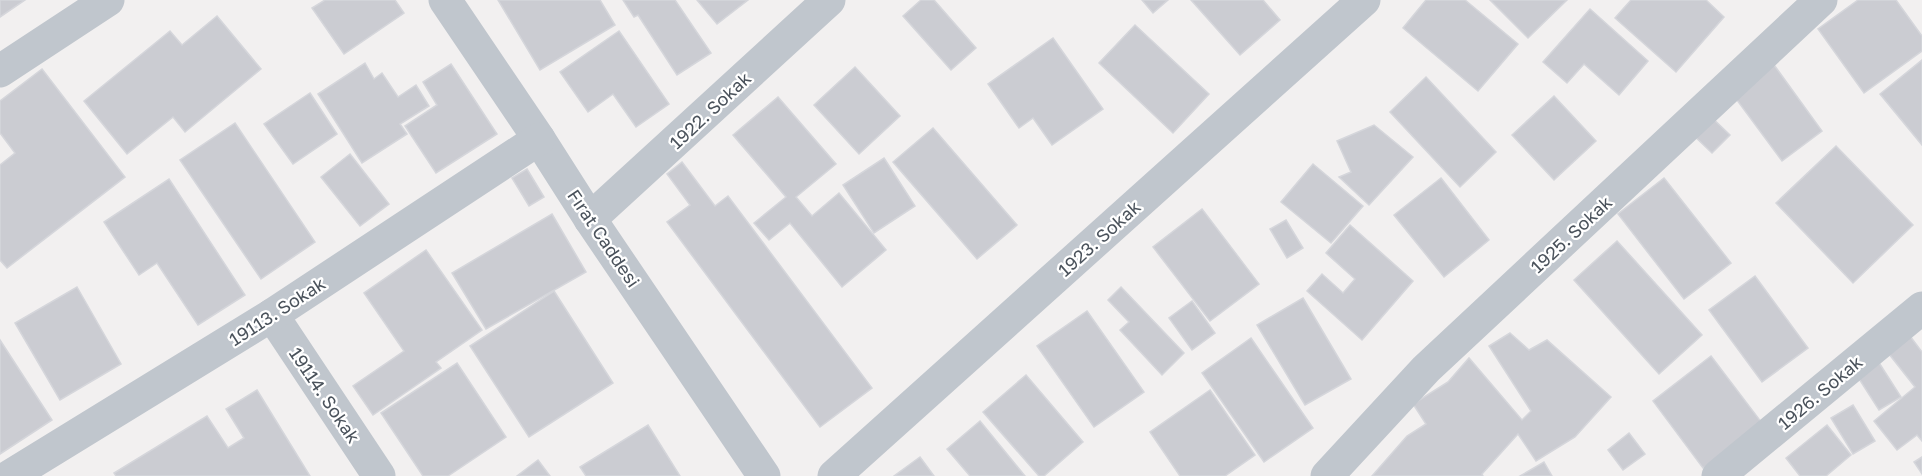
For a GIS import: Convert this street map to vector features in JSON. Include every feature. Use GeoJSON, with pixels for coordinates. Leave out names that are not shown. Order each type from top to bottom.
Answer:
{"type":"FeatureCollection","features":[{"type":"Feature","properties":{"kind":"street"},"geometry":{"type":"LineString","coordinates":[[0,71],[108,0]]}},
{"type":"Feature","properties":{"kind":"street","name":"1922. Sokak"},"geometry":{"type":"LineString","coordinates":[[590,219],[829,0]]}},
{"type":"Feature","properties":{"kind":"street","name":"1923. Sokak"},"geometry":{"type":"LineString","coordinates":[[834,476],[1364,0]]}},
{"type":"Feature","properties":{"kind":"street","name":"1925. Sokak"},"geometry":{"type":"LineString","coordinates":[[1327,476],[1426,369],[1821,0]]}},
{"type":"Feature","properties":{"kind":"street","name":"Fırat Caddesi"},"geometry":{"type":"LineString","coordinates":[[448,1],[590,219],[764,476]]}},
{"type":"Feature","properties":{"kind":"street","name":"19113. Sokak"},"geometry":{"type":"LineString","coordinates":[[10,476],[272,315],[539,139]]}},
{"type":"Feature","properties":{"kind":"street","name":"1926. Sokak"},"geometry":{"type":"LineString","coordinates":[[1718,476],[1922,308]]}},
{"type":"Feature","properties":{"kind":"street","name":"19114. Sokak"},"geometry":{"type":"LineString","coordinates":[[272,315],[379,476]]}},
{"type":"Feature","properties":{"kind":"building"},"geometry":{"type":"Polygon","coordinates":[[[0,0],[25,0],[0,17],[0,0]]]}},
{"type":"Feature","properties":{"kind":"building"},"geometry":{"type":"Polygon","coordinates":[[[325,0],[395,0],[404,13],[344,54],[312,8],[325,0]]]}},
{"type":"Feature","properties":{"kind":"building"},"geometry":{"type":"Polygon","coordinates":[[[498,0],[600,0],[615,25],[540,70],[498,0]]]}},
{"type":"Feature","properties":{"kind":"building"},"geometry":{"type":"Polygon","coordinates":[[[623,0],[675,0],[711,53],[677,75],[638,15],[634,17],[623,0]]]}},
{"type":"Feature","properties":{"kind":"building"},"geometry":{"type":"Polygon","coordinates":[[[697,0],[748,0],[717,24],[697,0]]]}},
{"type":"Feature","properties":{"kind":"building"},"geometry":{"type":"Polygon","coordinates":[[[921,0],[934,0],[976,48],[951,70],[903,16],[921,0]]]}},
{"type":"Feature","properties":{"kind":"building"},"geometry":{"type":"Polygon","coordinates":[[[1142,0],[1168,0],[1153,13],[1142,0]]]}},
{"type":"Feature","properties":{"kind":"building"},"geometry":{"type":"Polygon","coordinates":[[[1191,0],[1263,0],[1280,20],[1240,55],[1191,0]]]}},
{"type":"Feature","properties":{"kind":"building"},"geometry":{"type":"Polygon","coordinates":[[[1426,0],[1465,0],[1518,44],[1478,91],[1403,28],[1426,0]]]}},
{"type":"Feature","properties":{"kind":"building"},"geometry":{"type":"Polygon","coordinates":[[[1490,0],[1567,0],[1528,38],[1490,0]]]}},
{"type":"Feature","properties":{"kind":"building"},"geometry":{"type":"Polygon","coordinates":[[[1631,0],[1706,0],[1724,17],[1676,72],[1615,18],[1631,0]]]}},
{"type":"Feature","properties":{"kind":"building"},"geometry":{"type":"Polygon","coordinates":[[[1858,0],[1896,0],[1922,36],[1922,51],[1864,93],[1818,29],[1858,0]]]}},
{"type":"Feature","properties":{"kind":"building"},"geometry":{"type":"Polygon","coordinates":[[[1590,9],[1648,61],[1619,95],[1584,64],[1567,83],[1543,62],[1590,9]]]}},
{"type":"Feature","properties":{"kind":"building"},"geometry":{"type":"Polygon","coordinates":[[[217,16],[261,69],[185,132],[173,117],[127,154],[84,101],[170,31],[182,45],[217,16]]]}},
{"type":"Feature","properties":{"kind":"building"},"geometry":{"type":"Polygon","coordinates":[[[1135,25],[1209,94],[1173,133],[1099,63],[1135,25]]]}},
{"type":"Feature","properties":{"kind":"building"},"geometry":{"type":"Polygon","coordinates":[[[619,31],[669,104],[636,127],[613,94],[588,112],[560,72],[619,31]]]}},
{"type":"Feature","properties":{"kind":"building"},"geometry":{"type":"Polygon","coordinates":[[[1053,38],[1103,109],[1052,145],[1033,118],[1019,128],[988,84],[1053,38]]]}},
{"type":"Feature","properties":{"kind":"building"},"geometry":{"type":"Polygon","coordinates":[[[1769,58],[1822,131],[1782,161],[1728,88],[1769,58]]]}},
{"type":"Feature","properties":{"kind":"building"},"geometry":{"type":"Polygon","coordinates":[[[1922,60],[1922,145],[1880,94],[1922,60]]]}},
{"type":"Feature","properties":{"kind":"building"},"geometry":{"type":"Polygon","coordinates":[[[365,63],[374,79],[382,73],[398,97],[416,85],[429,106],[400,124],[407,134],[362,163],[318,94],[365,63]]]}},
{"type":"Feature","properties":{"kind":"building"},"geometry":{"type":"Polygon","coordinates":[[[451,64],[497,134],[436,173],[405,126],[437,105],[423,82],[451,64]]]}},
{"type":"Feature","properties":{"kind":"building"},"geometry":{"type":"Polygon","coordinates":[[[855,67],[900,116],[859,154],[814,105],[855,67]]]}},
{"type":"Feature","properties":{"kind":"building"},"geometry":{"type":"Polygon","coordinates":[[[42,69],[125,177],[7,268],[0,260],[0,165],[15,153],[0,133],[0,101],[42,69]]]}},
{"type":"Feature","properties":{"kind":"building"},"geometry":{"type":"Polygon","coordinates":[[[1426,77],[1496,152],[1460,187],[1390,112],[1426,77]]]}},
{"type":"Feature","properties":{"kind":"building"},"geometry":{"type":"Polygon","coordinates":[[[310,93],[337,134],[293,164],[264,124],[310,93]]]}},
{"type":"Feature","properties":{"kind":"building"},"geometry":{"type":"Polygon","coordinates":[[[1554,96],[1596,141],[1554,180],[1512,135],[1554,96]]]}},
{"type":"Feature","properties":{"kind":"building"},"geometry":{"type":"Polygon","coordinates":[[[778,97],[836,164],[796,197],[812,216],[839,193],[886,250],[842,287],[790,223],[769,240],[754,223],[786,197],[733,135],[778,97]]]}},
{"type":"Feature","properties":{"kind":"building"},"geometry":{"type":"Polygon","coordinates":[[[1706,112],[1730,135],[1712,153],[1689,131],[1706,112]]]}},
{"type":"Feature","properties":{"kind":"building"},"geometry":{"type":"Polygon","coordinates":[[[235,123],[315,242],[261,279],[180,160],[235,123]]]}},
{"type":"Feature","properties":{"kind":"building"},"geometry":{"type":"Polygon","coordinates":[[[1374,125],[1413,157],[1369,205],[1339,177],[1351,172],[1337,141],[1374,125]]]}},
{"type":"Feature","properties":{"kind":"building"},"geometry":{"type":"Polygon","coordinates":[[[933,128],[1017,225],[977,259],[893,162],[933,128]]]}},
{"type":"Feature","properties":{"kind":"building"},"geometry":{"type":"Polygon","coordinates":[[[1836,146],[1913,225],[1853,283],[1776,203],[1836,146]]]}},
{"type":"Feature","properties":{"kind":"building"},"geometry":{"type":"Polygon","coordinates":[[[350,154],[389,204],[360,226],[321,177],[350,154]]]}},
{"type":"Feature","properties":{"kind":"building"},"geometry":{"type":"Polygon","coordinates":[[[884,158],[915,206],[874,233],[843,185],[884,158]]]}},
{"type":"Feature","properties":{"kind":"building"},"geometry":{"type":"Polygon","coordinates":[[[682,162],[715,206],[728,196],[872,388],[820,427],[667,222],[690,205],[667,174],[682,162]]]}},
{"type":"Feature","properties":{"kind":"building"},"geometry":{"type":"Polygon","coordinates":[[[1313,164],[1363,206],[1331,243],[1281,202],[1313,164]]]}},
{"type":"Feature","properties":{"kind":"building"},"geometry":{"type":"Polygon","coordinates":[[[527,169],[544,197],[529,206],[512,178],[527,169]]]}},
{"type":"Feature","properties":{"kind":"building"},"geometry":{"type":"Polygon","coordinates":[[[1441,178],[1489,240],[1444,277],[1394,215],[1441,178]]]}},
{"type":"Feature","properties":{"kind":"building"},"geometry":{"type":"Polygon","coordinates":[[[1664,178],[1731,263],[1684,299],[1618,214],[1664,178]]]}},
{"type":"Feature","properties":{"kind":"building"},"geometry":{"type":"Polygon","coordinates":[[[169,179],[245,295],[198,325],[157,263],[139,275],[104,222],[169,179]]]}},
{"type":"Feature","properties":{"kind":"building"},"geometry":{"type":"Polygon","coordinates":[[[1202,209],[1259,284],[1210,321],[1153,247],[1202,209]]]}},
{"type":"Feature","properties":{"kind":"building"},"geometry":{"type":"Polygon","coordinates":[[[552,214],[586,272],[486,329],[452,273],[552,214]]]}},
{"type":"Feature","properties":{"kind":"building"},"geometry":{"type":"Polygon","coordinates":[[[1286,220],[1303,248],[1287,258],[1270,229],[1286,220]]]}},
{"type":"Feature","properties":{"kind":"building"},"geometry":{"type":"Polygon","coordinates":[[[1350,225],[1413,281],[1362,340],[1307,291],[1322,274],[1343,293],[1355,279],[1326,253],[1350,225]]]}},
{"type":"Feature","properties":{"kind":"building"},"geometry":{"type":"Polygon","coordinates":[[[1617,241],[1702,335],[1659,374],[1574,280],[1617,241]]]}},
{"type":"Feature","properties":{"kind":"building"},"geometry":{"type":"Polygon","coordinates":[[[426,250],[482,330],[436,362],[441,368],[373,415],[353,386],[404,351],[364,293],[426,250]]]}},
{"type":"Feature","properties":{"kind":"building"},"geometry":{"type":"Polygon","coordinates":[[[1755,276],[1808,348],[1762,382],[1709,310],[1755,276]]]}},
{"type":"Feature","properties":{"kind":"building"},"geometry":{"type":"Polygon","coordinates":[[[77,287],[121,364],[60,400],[15,323],[77,287]]]}},
{"type":"Feature","properties":{"kind":"building"},"geometry":{"type":"Polygon","coordinates":[[[1121,287],[1184,353],[1162,375],[1120,330],[1129,322],[1108,300],[1121,287]]]}},
{"type":"Feature","properties":{"kind":"building"},"geometry":{"type":"Polygon","coordinates":[[[554,291],[613,383],[529,437],[470,346],[554,291]]]}},
{"type":"Feature","properties":{"kind":"building"},"geometry":{"type":"Polygon","coordinates":[[[1303,298],[1351,379],[1305,405],[1257,325],[1303,298]]]}},
{"type":"Feature","properties":{"kind":"building"},"geometry":{"type":"Polygon","coordinates":[[[1192,301],[1215,333],[1192,350],[1169,318],[1192,301]]]}},
{"type":"Feature","properties":{"kind":"building"},"geometry":{"type":"Polygon","coordinates":[[[1087,311],[1144,392],[1094,427],[1037,346],[1087,311]]]}},
{"type":"Feature","properties":{"kind":"building"},"geometry":{"type":"Polygon","coordinates":[[[1510,333],[1529,350],[1547,340],[1611,397],[1575,437],[1536,461],[1518,434],[1482,474],[1483,476],[1372,476],[1407,436],[1426,424],[1413,404],[1448,382],[1469,358],[1522,420],[1531,411],[1489,346],[1510,333]]]}},
{"type":"Feature","properties":{"kind":"building"},"geometry":{"type":"Polygon","coordinates":[[[1910,336],[1922,352],[1922,441],[1917,435],[1897,450],[1874,421],[1915,387],[1889,354],[1910,336]]]}},
{"type":"Feature","properties":{"kind":"building"},"geometry":{"type":"Polygon","coordinates":[[[1251,338],[1313,428],[1264,462],[1202,373],[1251,338]]]}},
{"type":"Feature","properties":{"kind":"building"},"geometry":{"type":"Polygon","coordinates":[[[0,340],[52,420],[0,454],[0,340]]]}},
{"type":"Feature","properties":{"kind":"building"},"geometry":{"type":"Polygon","coordinates":[[[1711,356],[1762,423],[1703,468],[1653,401],[1711,356]]]}},
{"type":"Feature","properties":{"kind":"building"},"geometry":{"type":"Polygon","coordinates":[[[1876,358],[1901,397],[1879,410],[1854,371],[1876,358]]]}},
{"type":"Feature","properties":{"kind":"building"},"geometry":{"type":"Polygon","coordinates":[[[457,363],[506,437],[448,476],[423,476],[381,413],[457,363]]]}},
{"type":"Feature","properties":{"kind":"building"},"geometry":{"type":"Polygon","coordinates":[[[1026,375],[1083,442],[1044,476],[1039,476],[983,412],[1026,375]]]}},
{"type":"Feature","properties":{"kind":"building"},"geometry":{"type":"Polygon","coordinates":[[[257,390],[310,476],[116,476],[114,473],[207,416],[228,448],[244,438],[226,409],[257,390]]]}},
{"type":"Feature","properties":{"kind":"building"},"geometry":{"type":"Polygon","coordinates":[[[1210,390],[1255,455],[1225,476],[1180,476],[1150,432],[1210,390]]]}},
{"type":"Feature","properties":{"kind":"building"},"geometry":{"type":"Polygon","coordinates":[[[1853,405],[1875,441],[1853,454],[1831,418],[1853,405]]]}},
{"type":"Feature","properties":{"kind":"building"},"geometry":{"type":"Polygon","coordinates":[[[980,421],[1025,476],[970,476],[947,449],[980,421]]]}},
{"type":"Feature","properties":{"kind":"building"},"geometry":{"type":"Polygon","coordinates":[[[648,425],[680,476],[586,476],[580,467],[648,425]]]}},
{"type":"Feature","properties":{"kind":"building"},"geometry":{"type":"Polygon","coordinates":[[[1827,425],[1851,455],[1826,476],[1800,476],[1786,458],[1827,425]]]}},
{"type":"Feature","properties":{"kind":"building"},"geometry":{"type":"Polygon","coordinates":[[[1629,433],[1645,454],[1623,470],[1608,450],[1629,433]]]}},
{"type":"Feature","properties":{"kind":"building"},"geometry":{"type":"Polygon","coordinates":[[[920,457],[934,476],[894,476],[920,457]]]}},
{"type":"Feature","properties":{"kind":"building"},"geometry":{"type":"Polygon","coordinates":[[[1922,457],[1922,474],[1914,462],[1922,457]]]}},
{"type":"Feature","properties":{"kind":"building"},"geometry":{"type":"Polygon","coordinates":[[[538,460],[550,476],[517,476],[538,460]]]}},
{"type":"Feature","properties":{"kind":"building"},"geometry":{"type":"Polygon","coordinates":[[[1544,462],[1552,476],[1520,476],[1544,462]]]}}]}
